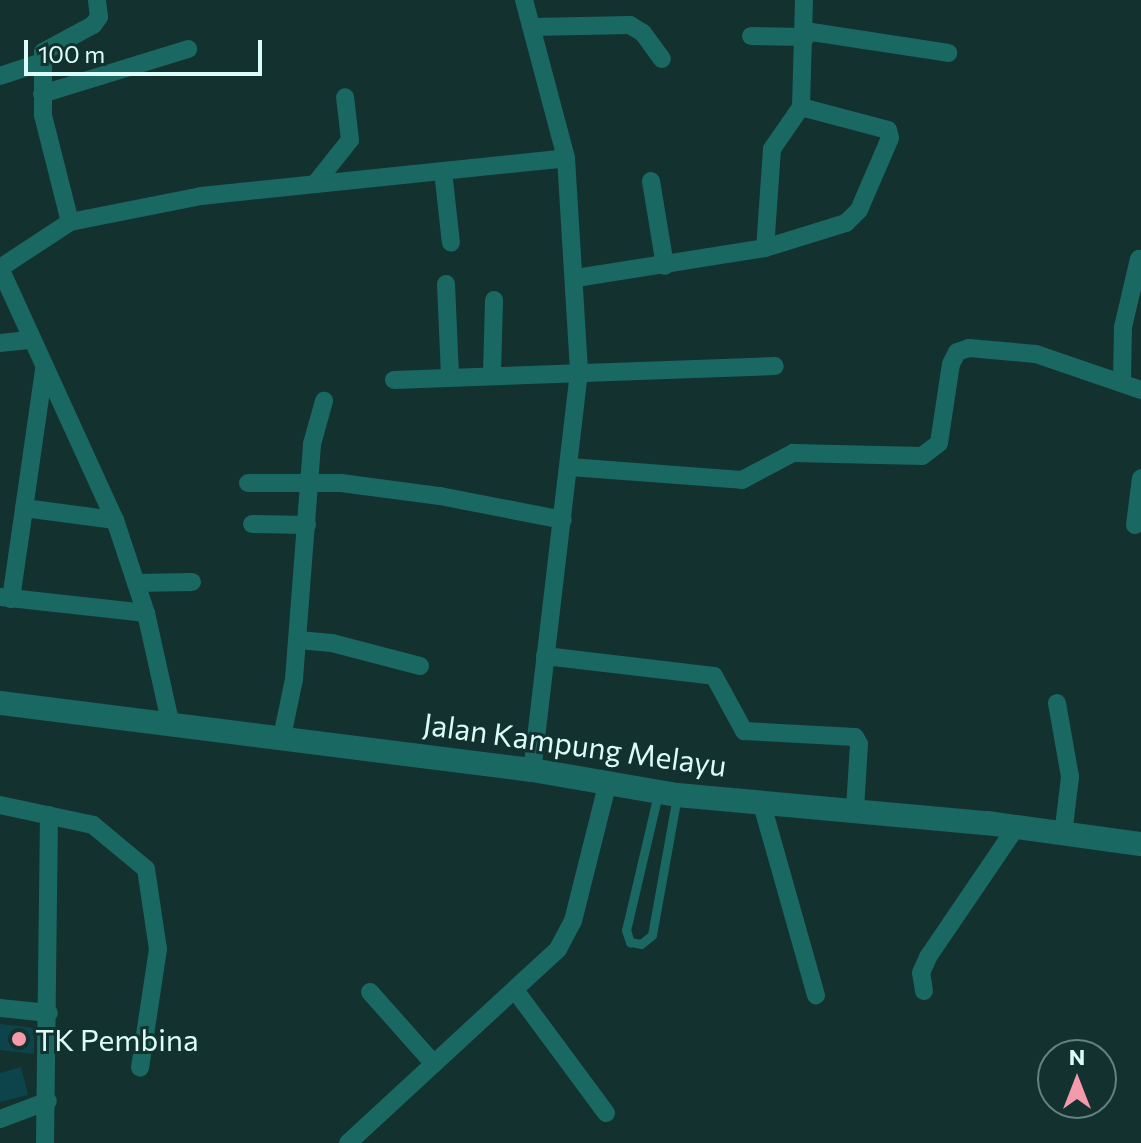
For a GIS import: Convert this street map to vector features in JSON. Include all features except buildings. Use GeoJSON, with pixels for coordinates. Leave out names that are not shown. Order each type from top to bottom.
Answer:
{"type":"FeatureCollection","features":[{"type":"Feature","properties":{"kind":"main road","name":"Jalan Kampung Melayu"},"geometry":{"type":"LineString","coordinates":[[0,703],[532,770],[668,793],[1017,826],[1141,844]]}},
{"type":"Feature","properties":{"kind":"street"},"geometry":{"type":"LineString","coordinates":[[70,222],[50,150],[42,94],[42,62],[50,45],[93,25],[99,17],[97,0]]}},
{"type":"Feature","properties":{"kind":"street"},"geometry":{"type":"LineString","coordinates":[[524,0],[566,158],[576,278],[579,372],[532,770]]}},
{"type":"Feature","properties":{"kind":"street"},"geometry":{"type":"LineString","coordinates":[[765,248],[772,149],[801,107],[806,34],[804,0]]}},
{"type":"Feature","properties":{"kind":"street"},"geometry":{"type":"LineString","coordinates":[[532,27],[630,25],[643,33],[662,59]]}},
{"type":"Feature","properties":{"kind":"street"},"geometry":{"type":"LineString","coordinates":[[751,36],[806,34],[948,53]]}},
{"type":"Feature","properties":{"kind":"street"},"geometry":{"type":"LineString","coordinates":[[42,94],[188,49]]}},
{"type":"Feature","properties":{"kind":"street"},"geometry":{"type":"LineString","coordinates":[[0,76],[42,62]]}},
{"type":"Feature","properties":{"kind":"street"},"geometry":{"type":"LineString","coordinates":[[315,184],[350,140],[345,97]]}},
{"type":"Feature","properties":{"kind":"street"},"geometry":{"type":"LineString","coordinates":[[576,278],[765,248],[853,218],[890,138],[888,130],[801,107]]}},
{"type":"Feature","properties":{"kind":"street"},"geometry":{"type":"LineString","coordinates":[[171,726],[146,613],[115,520],[0,268],[70,222],[201,196],[566,158]]}},
{"type":"Feature","properties":{"kind":"street"},"geometry":{"type":"LineString","coordinates":[[443,171],[451,243]]}},
{"type":"Feature","properties":{"kind":"street"},"geometry":{"type":"LineString","coordinates":[[651,181],[665,266]]}},
{"type":"Feature","properties":{"kind":"street"},"geometry":{"type":"LineString","coordinates":[[1122,382],[1123,327],[1139,259]]}},
{"type":"Feature","properties":{"kind":"street"},"geometry":{"type":"LineString","coordinates":[[446,284],[450,377]]}},
{"type":"Feature","properties":{"kind":"street"},"geometry":{"type":"LineString","coordinates":[[492,373],[494,300]]}},
{"type":"Feature","properties":{"kind":"street"},"geometry":{"type":"LineString","coordinates":[[0,343],[31,340]]}},
{"type":"Feature","properties":{"kind":"street"},"geometry":{"type":"LineString","coordinates":[[570,467],[742,480],[793,453],[922,456],[939,443],[951,364],[957,352],[969,348],[1036,354],[1141,390]]}},
{"type":"Feature","properties":{"kind":"street"},"geometry":{"type":"LineString","coordinates":[[394,380],[492,373],[775,366]]}},
{"type":"Feature","properties":{"kind":"street"},"geometry":{"type":"LineString","coordinates":[[44,370],[24,508],[5,598],[146,613]]}},
{"type":"Feature","properties":{"kind":"street"},"geometry":{"type":"LineString","coordinates":[[282,737],[298,640],[313,481],[312,444],[324,401]]}},
{"type":"Feature","properties":{"kind":"street"},"geometry":{"type":"LineString","coordinates":[[1135,525],[1141,478]]}},
{"type":"Feature","properties":{"kind":"street"},"geometry":{"type":"LineString","coordinates":[[248,483],[313,481],[440,496],[563,520]]}},
{"type":"Feature","properties":{"kind":"street"},"geometry":{"type":"LineString","coordinates":[[24,508],[115,520]]}},
{"type":"Feature","properties":{"kind":"street"},"geometry":{"type":"LineString","coordinates":[[252,524],[307,525]]}},
{"type":"Feature","properties":{"kind":"street"},"geometry":{"type":"LineString","coordinates":[[136,583],[192,582]]}},
{"type":"Feature","properties":{"kind":"street"},"geometry":{"type":"LineString","coordinates":[[298,640],[356,648],[420,666]]}},
{"type":"Feature","properties":{"kind":"street"},"geometry":{"type":"LineString","coordinates":[[545,656],[714,676],[744,731],[855,737],[859,744],[855,809]]}},
{"type":"Feature","properties":{"kind":"street"},"geometry":{"type":"LineString","coordinates":[[1057,703],[1070,777],[1063,835]]}},
{"type":"Feature","properties":{"kind":"street"},"geometry":{"type":"LineString","coordinates":[[348,1143],[558,949],[573,921],[608,782]]}},
{"type":"Feature","properties":{"kind":"street"},"geometry":{"type":"LineString","coordinates":[[761,801],[816,995]]}},
{"type":"Feature","properties":{"kind":"street"},"geometry":{"type":"LineString","coordinates":[[0,805],[101,829],[149,875],[156,979],[140,1068]]}},
{"type":"Feature","properties":{"kind":"street"},"geometry":{"type":"LineString","coordinates":[[45,1143],[48,1101],[49,815]]}},
{"type":"Feature","properties":{"kind":"street"},"geometry":{"type":"LineString","coordinates":[[924,991],[921,973],[928,957],[1017,826]]}},
{"type":"Feature","properties":{"kind":"street"},"geometry":{"type":"LineString","coordinates":[[515,990],[606,1113]]}},
{"type":"Feature","properties":{"kind":"street"},"geometry":{"type":"LineString","coordinates":[[370,992],[434,1064]]}},
{"type":"Feature","properties":{"kind":"street"},"geometry":{"type":"LineString","coordinates":[[0,1008],[49,1013]]}},
{"type":"Feature","properties":{"kind":"street"},"geometry":{"type":"LineString","coordinates":[[0,1119],[48,1101]]}},
{"type":"Feature","properties":{"kind":"lane"},"geometry":{"type":"LineString","coordinates":[[668,793],[652,935],[641,944],[630,942],[626,930],[668,793]]}},
{"type":"Feature","properties":{"kind":"place","name":"TK Pembina"},"geometry":{"type":"Point","coordinates":[19,1039]}}]}
